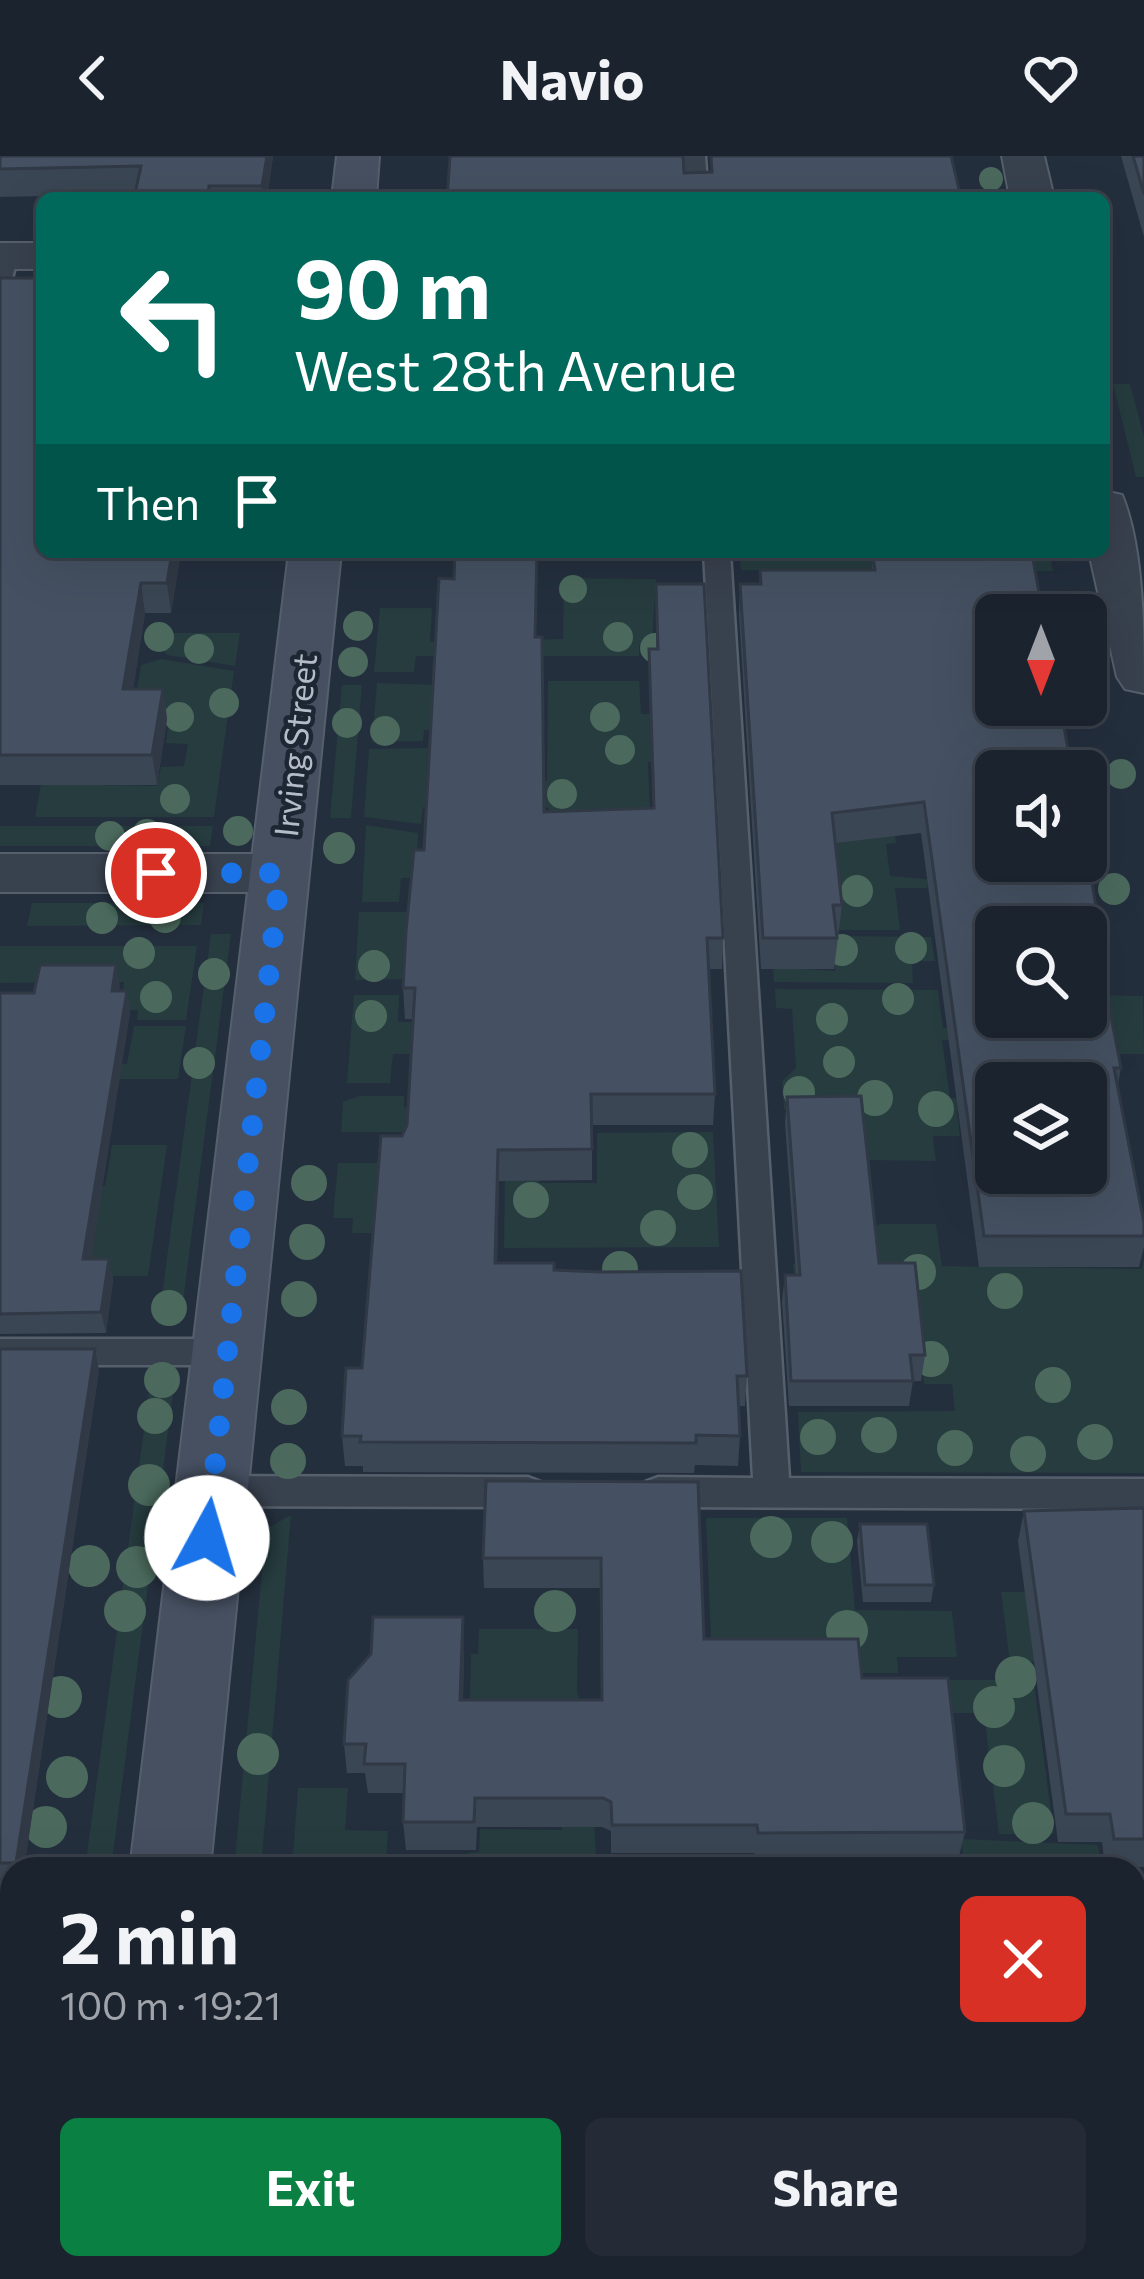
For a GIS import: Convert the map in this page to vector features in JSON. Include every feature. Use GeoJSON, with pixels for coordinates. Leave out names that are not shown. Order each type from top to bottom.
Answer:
{"type":"FeatureCollection","features":[{"type":"Feature","properties":{"kind":"street"},"geometry":{"type":"LineString","coordinates":[[355,192],[358,156]]}},
{"type":"Feature","properties":{"kind":"street"},"geometry":{"type":"LineString","coordinates":[[1023,156],[1032,192]]}},
{"type":"Feature","properties":{"kind":"street"},"geometry":{"type":"LineString","coordinates":[[1116,529],[1144,677]]}},
{"type":"Feature","properties":{"kind":"street","name":"Irving Street"},"geometry":{"type":"LineString","coordinates":[[171,1857],[314,558]]}},
{"type":"Feature","properties":{"kind":"street"},"geometry":{"type":"LineString","coordinates":[[0,873],[280,873]]}},
{"type":"Feature","properties":{"kind":"lane"},"geometry":{"type":"LineString","coordinates":[[694,156],[697,192]]}},
{"type":"Feature","properties":{"kind":"lane"},"geometry":{"type":"LineString","coordinates":[[717,558],[772,1492]]}},
{"type":"Feature","properties":{"kind":"lane"},"geometry":{"type":"LineString","coordinates":[[0,1352],[227,1352]]}},
{"type":"Feature","properties":{"kind":"lane"},"geometry":{"type":"LineString","coordinates":[[212,1491],[561,1492]]}},
{"type":"Feature","properties":{"kind":"lane"},"geometry":{"type":"LineString","coordinates":[[631,1492],[1144,1494]]}},
{"type":"Feature","properties":{"kind":"green space"},"geometry":{"type":"Polygon","coordinates":[[[1113,384],[1130,384],[1144,437],[1144,477],[1136,477],[1113,384]]]}},
{"type":"Feature","properties":{"kind":"green space"},"geometry":{"type":"Polygon","coordinates":[[[740,560],[1051,561],[1053,571],[741,570],[740,560]]]}},
{"type":"Feature","properties":{"kind":"green space"},"geometry":{"type":"Polygon","coordinates":[[[564,578],[656,579],[652,645],[639,645],[639,656],[416,656],[414,672],[374,672],[380,608],[432,608],[430,642],[563,639],[564,578]]]}},
{"type":"Feature","properties":{"kind":"green space"},"geometry":{"type":"Polygon","coordinates":[[[148,633],[240,633],[235,666],[167,655],[148,633]]]}},
{"type":"Feature","properties":{"kind":"green space"},"geometry":{"type":"Polygon","coordinates":[[[161,659],[234,671],[214,817],[35,817],[41,784],[157,786],[161,767],[184,766],[188,744],[166,743],[169,718],[157,718],[137,689],[141,665],[161,659]]]}},
{"type":"Feature","properties":{"kind":"green space"},"geometry":{"type":"Polygon","coordinates":[[[548,681],[639,681],[641,714],[706,714],[709,761],[648,762],[651,830],[572,831],[546,807],[423,807],[421,824],[364,817],[369,749],[428,748],[427,781],[547,781],[548,681]]]}},
{"type":"Feature","properties":{"kind":"green space"},"geometry":{"type":"Polygon","coordinates":[[[377,683],[437,685],[483,730],[424,730],[423,741],[372,742],[377,683]]]}},
{"type":"Feature","properties":{"kind":"green space"},"geometry":{"type":"Polygon","coordinates":[[[342,685],[362,685],[351,818],[330,818],[342,685]]]}},
{"type":"Feature","properties":{"kind":"green space"},"geometry":{"type":"Polygon","coordinates":[[[975,815],[894,825],[896,843],[886,844],[890,876],[937,880],[926,888],[895,888],[900,930],[839,930],[818,819],[975,815]]]}},
{"type":"Feature","properties":{"kind":"green space"},"geometry":{"type":"Polygon","coordinates":[[[366,825],[418,833],[417,860],[544,878],[401,878],[399,902],[362,902],[366,825]]]}},
{"type":"Feature","properties":{"kind":"green space"},"geometry":{"type":"Polygon","coordinates":[[[0,826],[213,826],[210,846],[0,846],[0,826]]]}},
{"type":"Feature","properties":{"kind":"green space"},"geometry":{"type":"Polygon","coordinates":[[[32,903],[204,903],[201,925],[27,926],[32,903]]]}},
{"type":"Feature","properties":{"kind":"green space"},"geometry":{"type":"Polygon","coordinates":[[[359,912],[410,912],[485,960],[403,960],[402,979],[355,980],[359,912]]]}},
{"type":"Feature","properties":{"kind":"green space"},"geometry":{"type":"Polygon","coordinates":[[[211,934],[231,934],[180,1324],[158,1324],[211,934]]]}},
{"type":"Feature","properties":{"kind":"green space"},"geometry":{"type":"Polygon","coordinates":[[[833,936],[931,937],[935,961],[912,961],[913,983],[774,982],[773,967],[835,971],[833,936]]]}},
{"type":"Feature","properties":{"kind":"green space"},"geometry":{"type":"Polygon","coordinates":[[[0,946],[197,946],[186,1020],[137,1020],[138,1010],[120,1010],[124,982],[0,983],[0,946]]]}},
{"type":"Feature","properties":{"kind":"green space"},"geometry":{"type":"Polygon","coordinates":[[[775,989],[938,990],[943,1028],[975,1028],[975,1038],[1090,1040],[942,1040],[950,1098],[975,1099],[975,1111],[957,1111],[960,1136],[933,1136],[936,1161],[865,1160],[859,1109],[784,1109],[782,1081],[796,1068],[792,1009],[776,1008],[775,989]]]}},
{"type":"Feature","properties":{"kind":"green space"},"geometry":{"type":"Polygon","coordinates":[[[354,995],[399,995],[398,1022],[570,1022],[587,1054],[393,1054],[390,1083],[347,1083],[354,995]]]}},
{"type":"Feature","properties":{"kind":"green space"},"geometry":{"type":"Polygon","coordinates":[[[1107,995],[1143,996],[1144,1054],[1109,1054],[1107,995]]]}},
{"type":"Feature","properties":{"kind":"green space"},"geometry":{"type":"Polygon","coordinates":[[[134,1026],[186,1026],[178,1079],[114,1079],[104,1064],[127,1064],[134,1026]]]}},
{"type":"Feature","properties":{"kind":"green space"},"geometry":{"type":"Polygon","coordinates":[[[359,1096],[404,1096],[404,1107],[544,1132],[341,1132],[343,1102],[359,1096]]]}},
{"type":"Feature","properties":{"kind":"green space"},"geometry":{"type":"Polygon","coordinates":[[[713,1132],[719,1247],[504,1248],[505,1167],[539,1167],[539,1183],[597,1183],[597,1133],[713,1132]]]}},
{"type":"Feature","properties":{"kind":"green space"},"geometry":{"type":"Polygon","coordinates":[[[112,1145],[167,1145],[148,1276],[0,1276],[13,1185],[105,1186],[112,1145]]]}},
{"type":"Feature","properties":{"kind":"green space"},"geometry":{"type":"Polygon","coordinates":[[[338,1163],[381,1163],[396,1233],[352,1233],[353,1218],[333,1218],[338,1163]]]}},
{"type":"Feature","properties":{"kind":"green space"},"geometry":{"type":"Polygon","coordinates":[[[936,1224],[942,1266],[1142,1269],[1144,1259],[1144,1473],[801,1472],[798,1412],[955,1411],[952,1384],[924,1384],[914,1296],[795,1288],[793,1264],[875,1264],[872,1228],[936,1224]]]}},
{"type":"Feature","properties":{"kind":"green space"},"geometry":{"type":"Polygon","coordinates":[[[152,1370],[176,1370],[113,1857],[87,1857],[152,1370]]]}},
{"type":"Feature","properties":{"kind":"green space"},"geometry":{"type":"Polygon","coordinates":[[[291,1515],[262,1857],[235,1857],[266,1529],[291,1515]]]}},
{"type":"Feature","properties":{"kind":"green space"},"geometry":{"type":"Polygon","coordinates":[[[706,1518],[847,1518],[855,1610],[952,1611],[957,1657],[897,1657],[898,1673],[857,1673],[719,1832],[706,1518]]]}},
{"type":"Feature","properties":{"kind":"green space"},"geometry":{"type":"Polygon","coordinates":[[[1001,1592],[1038,1592],[1144,1661],[1031,1662],[1054,1834],[999,1834],[984,1713],[949,1713],[863,1680],[1012,1680],[1001,1592]]]}},
{"type":"Feature","properties":{"kind":"green space"},"geometry":{"type":"Polygon","coordinates":[[[479,1629],[578,1629],[577,1691],[589,1728],[596,1857],[466,1857],[479,1852],[480,1829],[562,1830],[562,1725],[470,1703],[471,1654],[478,1654],[479,1629]]]}},
{"type":"Feature","properties":{"kind":"green space"},"geometry":{"type":"Polygon","coordinates":[[[298,1788],[348,1788],[345,1830],[388,1831],[386,1857],[293,1857],[298,1788]]]}},
{"type":"Feature","properties":{"kind":"green space"},"geometry":{"type":"Polygon","coordinates":[[[961,1839],[1098,1845],[1100,1857],[963,1857],[961,1839]]]}},
{"type":"Feature","properties":{"kind":"building"},"geometry":{"type":"Polygon","coordinates":[[[0,156],[267,156],[262,186],[209,186],[208,192],[135,192],[141,166],[0,169],[0,156]]]}},
{"type":"Feature","properties":{"kind":"building"},"geometry":{"type":"Polygon","coordinates":[[[450,156],[683,156],[684,173],[712,172],[711,156],[951,156],[960,192],[447,192],[450,156]]]}},
{"type":"Feature","properties":{"kind":"building"},"geometry":{"type":"Polygon","coordinates":[[[1133,156],[1144,156],[1144,194],[1133,156]]]}},
{"type":"Feature","properties":{"kind":"building"},"geometry":{"type":"Polygon","coordinates":[[[0,278],[36,278],[36,558],[171,558],[167,583],[141,583],[123,689],[163,689],[152,755],[0,755],[0,278]]]}},
{"type":"Feature","properties":{"kind":"building"},"geometry":{"type":"Polygon","coordinates":[[[455,558],[537,558],[535,637],[542,637],[544,812],[654,808],[649,649],[658,649],[656,584],[704,584],[723,938],[707,938],[715,1094],[591,1094],[592,1149],[498,1150],[495,1263],[554,1263],[554,1270],[600,1272],[741,1271],[747,1376],[737,1376],[740,1436],[696,1435],[696,1443],[360,1442],[361,1436],[342,1436],[346,1368],[362,1368],[381,1136],[402,1136],[407,1125],[415,988],[403,988],[406,931],[414,850],[424,850],[439,578],[454,579],[455,558]]]}},
{"type":"Feature","properties":{"kind":"building"},"geometry":{"type":"Polygon","coordinates":[[[873,558],[1033,559],[1039,594],[975,594],[975,726],[1064,726],[1068,750],[975,750],[975,882],[1092,882],[1096,906],[975,906],[975,1038],[1107,1038],[1107,995],[1121,1068],[1114,1068],[1144,1236],[984,1236],[978,1194],[1107,1194],[1107,1062],[975,1062],[975,1171],[924,802],[832,813],[842,905],[833,905],[837,938],[763,938],[740,584],[761,584],[760,570],[875,570],[873,558]]]}},
{"type":"Feature","properties":{"kind":"building"},"geometry":{"type":"Polygon","coordinates":[[[40,965],[116,965],[112,991],[127,991],[83,1259],[109,1259],[101,1312],[0,1314],[0,993],[34,993],[40,965]]]}},
{"type":"Feature","properties":{"kind":"building"},"geometry":{"type":"Polygon","coordinates":[[[861,1096],[879,1263],[915,1263],[925,1355],[910,1355],[913,1381],[791,1381],[785,1275],[800,1275],[787,1097],[861,1096]]]}},
{"type":"Feature","properties":{"kind":"building"},"geometry":{"type":"Polygon","coordinates":[[[0,1349],[95,1349],[17,1857],[0,1857],[0,1349]]]}},
{"type":"Feature","properties":{"kind":"building"},"geometry":{"type":"Polygon","coordinates":[[[486,1481],[698,1482],[704,1639],[858,1639],[862,1678],[948,1678],[965,1832],[758,1833],[757,1825],[612,1825],[611,1802],[603,1798],[475,1798],[474,1822],[403,1822],[405,1764],[364,1764],[366,1744],[344,1744],[348,1680],[371,1654],[373,1617],[463,1617],[460,1700],[602,1700],[601,1558],[483,1558],[486,1481]]]}},
{"type":"Feature","properties":{"kind":"building"},"geometry":{"type":"Polygon","coordinates":[[[1144,1508],[1144,1839],[1114,1839],[1110,1814],[1066,1814],[1024,1511],[1144,1508]]]}},
{"type":"Feature","properties":{"kind":"building"},"geometry":{"type":"Polygon","coordinates":[[[860,1524],[927,1524],[934,1585],[865,1585],[860,1524]]]}},
{"type":"Feature","properties":{"kind":"route"},"geometry":{"type":"LineString","coordinates":[[156,873],[280,873],[207,1538]]}}]}
